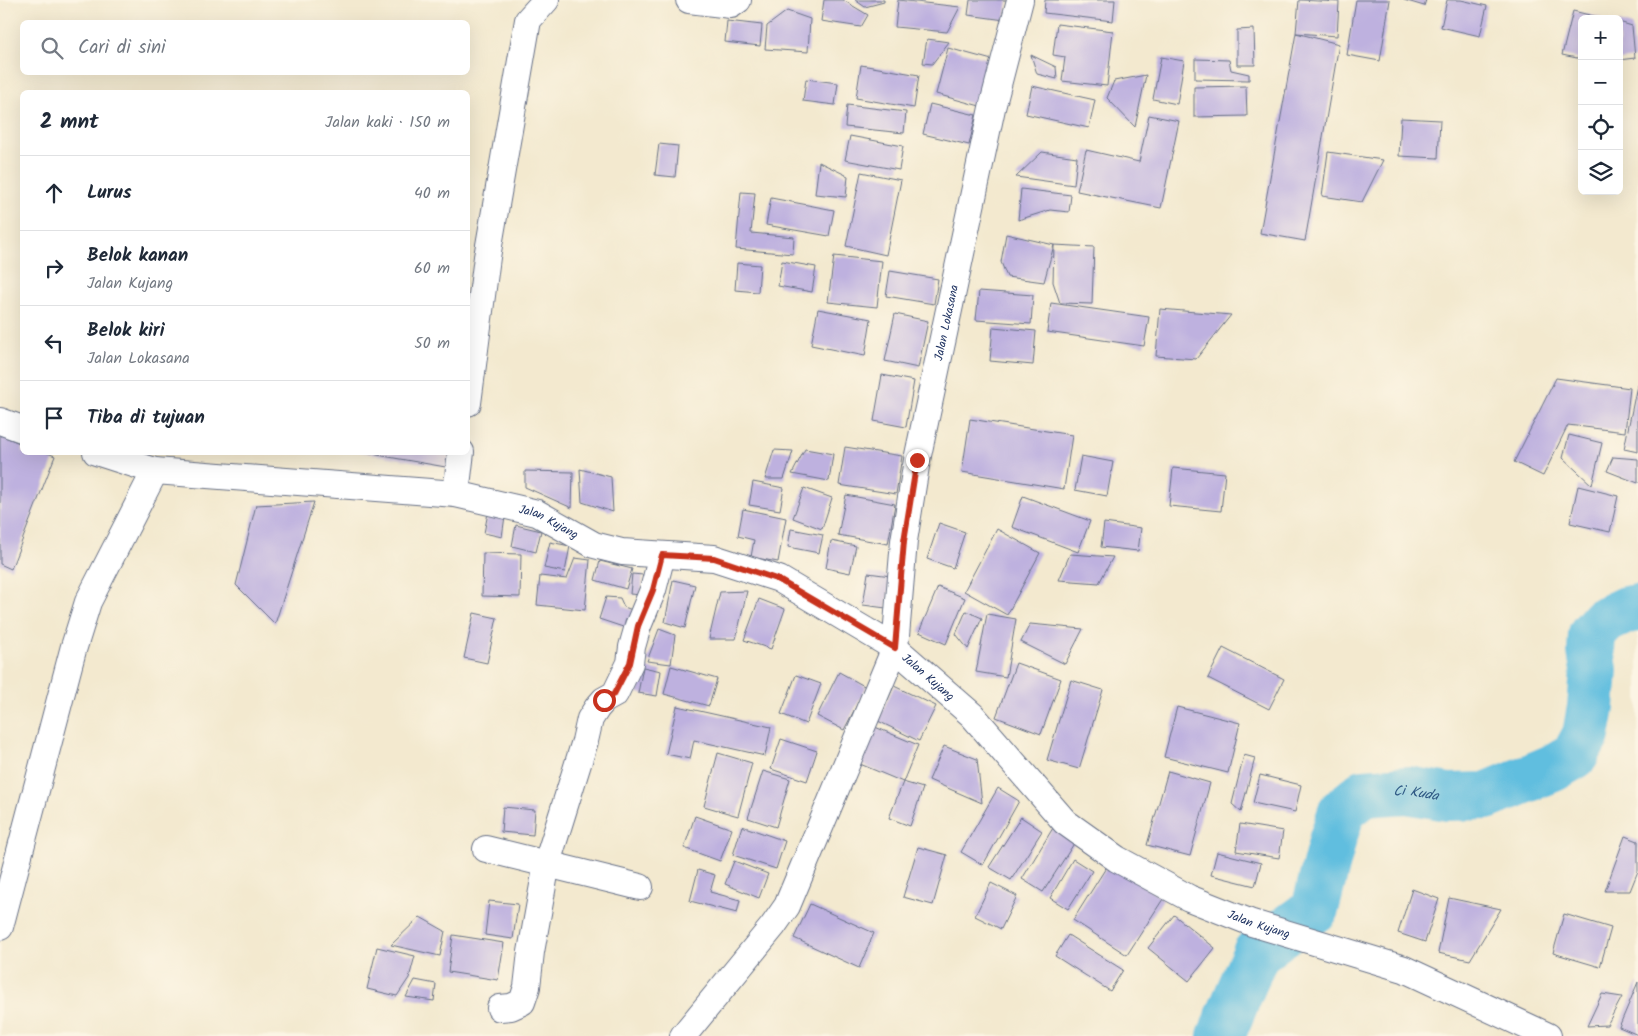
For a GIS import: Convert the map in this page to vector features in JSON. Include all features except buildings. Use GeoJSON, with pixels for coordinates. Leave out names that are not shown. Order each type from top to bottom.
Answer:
{"type":"FeatureCollection","features":[{"type":"Feature","properties":{"kind":"street"},"geometry":{"type":"LineString","coordinates":[[470,389],[487,257],[528,20],[546,0]]}},
{"type":"Feature","properties":{"kind":"street"},"geometry":{"type":"LineString","coordinates":[[689,0],[731,5],[738,0]]}},
{"type":"Feature","properties":{"kind":"street","name":"Jalan Lokasana"},"geometry":{"type":"LineString","coordinates":[[683,1036],[774,926],[787,906],[895,648],[904,541],[917,460],[992,108],[1020,0]]}},
{"type":"Feature","properties":{"kind":"street"},"geometry":{"type":"LineString","coordinates":[[0,421],[20,428]]}},
{"type":"Feature","properties":{"kind":"street","name":"Jalan Kujang"},"geometry":{"type":"LineString","coordinates":[[105,455],[155,471],[456,494],[537,513],[594,545],[622,552],[714,558],[779,580],[895,648],[972,715],[1065,822],[1117,859],[1190,898],[1252,923],[1404,969],[1548,1036]]}},
{"type":"Feature","properties":{"kind":"street"},"geometry":{"type":"LineString","coordinates":[[456,494],[461,455]]}},
{"type":"Feature","properties":{"kind":"street"},"geometry":{"type":"LineString","coordinates":[[0,927],[70,660],[88,602],[155,471]]}},
{"type":"Feature","properties":{"kind":"street"},"geometry":{"type":"LineString","coordinates":[[500,1008],[511,1007],[522,1002],[527,987],[531,952],[547,863],[585,741],[590,719],[604,700],[614,694],[630,663],[638,626],[653,590],[662,555]]}},
{"type":"Feature","properties":{"kind":"street"},"geometry":{"type":"LineString","coordinates":[[486,849],[640,887]]}},
{"type":"Feature","properties":{"kind":"waterway","name":"Ci Kuda"},"geometry":{"type":"LineString","coordinates":[[1221,1036],[1256,953],[1315,909],[1333,838],[1342,811],[1364,793],[1407,790],[1448,797],[1486,796],[1553,768],[1575,755],[1586,735],[1591,707],[1594,670],[1591,651],[1592,634],[1603,621],[1626,610],[1638,608]]}},
{"type":"Feature","properties":{"kind":"route"},"geometry":{"type":"LineString","coordinates":[[604,700],[614,694],[630,663],[638,626],[653,590],[662,555],[714,558],[779,580],[895,648],[904,541],[917,460]]}}]}
